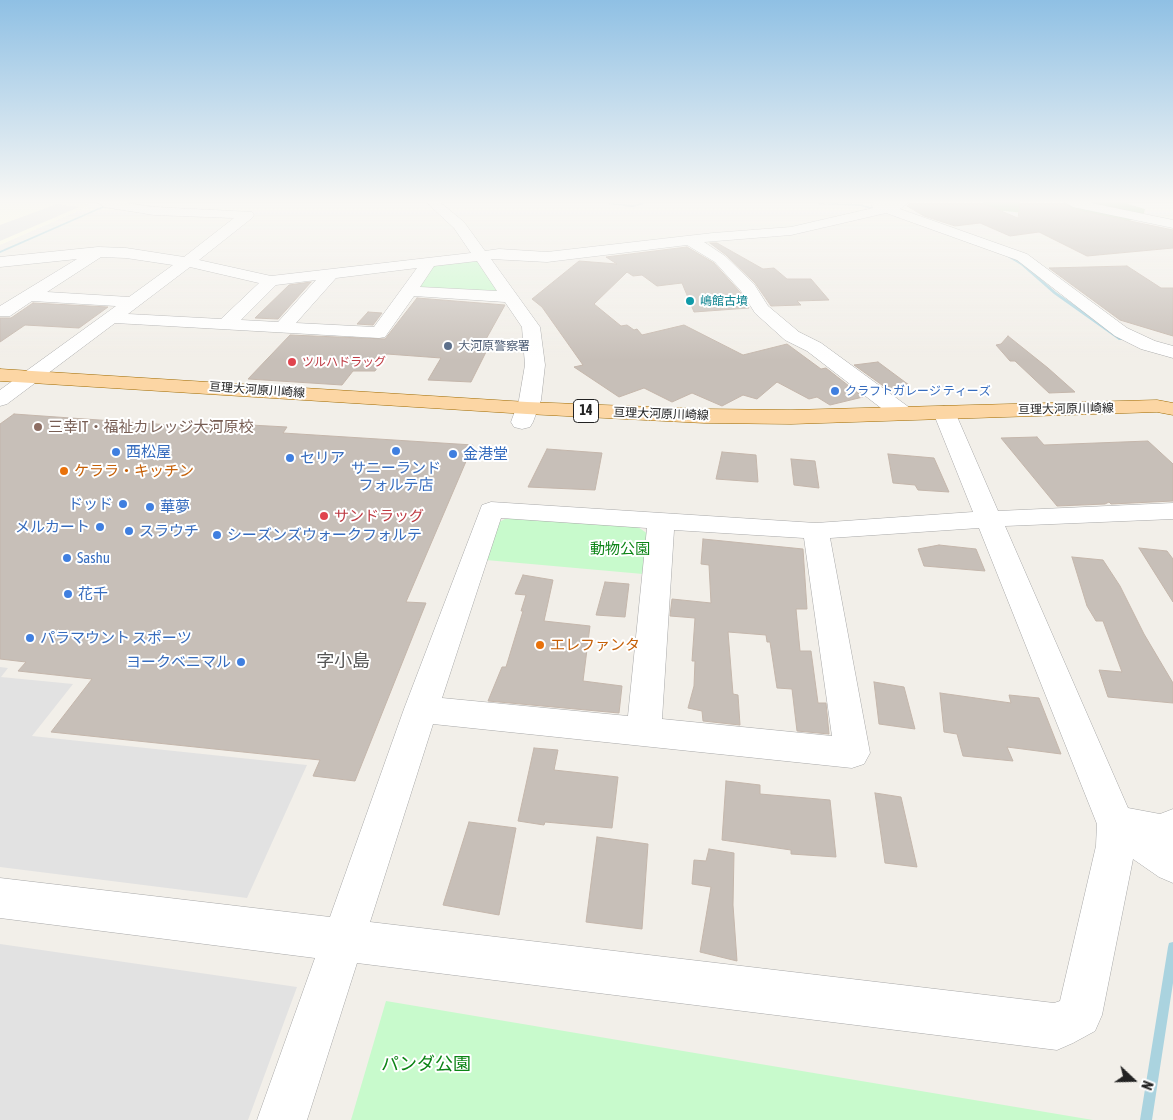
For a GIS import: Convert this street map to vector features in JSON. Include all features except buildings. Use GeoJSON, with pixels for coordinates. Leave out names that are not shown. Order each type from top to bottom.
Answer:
{"type":"FeatureCollection","features":[{"type":"Feature","properties":{"kind":"main road","name":"亘理大河原川崎線"},"geometry":{"type":"LineString","coordinates":[[9,386],[525,415],[728,432],[1157,406],[1173,409]]}},
{"type":"Feature","properties":{"kind":"main road","name":"亘理大河原川崎線"},"geometry":{"type":"LineString","coordinates":[[525,415],[712,416],[902,413],[948,419],[1173,422]]}},
{"type":"Feature","properties":{"kind":"street"},"geometry":{"type":"LineString","coordinates":[[0,262],[66,255]]}},
{"type":"Feature","properties":{"kind":"street"},"geometry":{"type":"LineString","coordinates":[[0,312],[4,312],[93,255]]}},
{"type":"Feature","properties":{"kind":"street"},"geometry":{"type":"LineString","coordinates":[[141,255],[187,262],[271,281],[489,255]]}},
{"type":"Feature","properties":{"kind":"street"},"geometry":{"type":"LineString","coordinates":[[9,386],[112,318],[196,255]]}},
{"type":"Feature","properties":{"kind":"street"},"geometry":{"type":"LineString","coordinates":[[520,255],[547,257],[562,255]]}},
{"type":"Feature","properties":{"kind":"street"},"geometry":{"type":"LineString","coordinates":[[714,255],[748,288],[761,309],[792,336],[814,347],[902,413]]}},
{"type":"Feature","properties":{"kind":"street"},"geometry":{"type":"LineString","coordinates":[[1018,255],[1122,332],[1148,344],[1173,352]]}},
{"type":"Feature","properties":{"kind":"street"},"geometry":{"type":"LineString","coordinates":[[482,256],[508,297],[531,327],[535,364],[525,415]]}},
{"type":"Feature","properties":{"kind":"street"},"geometry":{"type":"LineString","coordinates":[[112,318],[379,333],[429,263]]}},
{"type":"Feature","properties":{"kind":"street"},"geometry":{"type":"LineString","coordinates":[[283,327],[332,273]]}},
{"type":"Feature","properties":{"kind":"street"},"geometry":{"type":"LineString","coordinates":[[226,324],[271,281]]}},
{"type":"Feature","properties":{"kind":"street"},"geometry":{"type":"LineString","coordinates":[[409,291],[508,297]]}},
{"type":"Feature","properties":{"kind":"street"},"geometry":{"type":"LineString","coordinates":[[28,296],[134,302]]}},
{"type":"Feature","properties":{"kind":"street"},"geometry":{"type":"LineString","coordinates":[[0,898],[1057,1026],[1079,1015],[1116,846],[1116,824],[948,419]]}},
{"type":"Feature","properties":{"kind":"street"},"geometry":{"type":"LineString","coordinates":[[282,1120],[421,708],[491,510],[816,531],[989,519],[1169,517]]}},
{"type":"Feature","properties":{"kind":"street"},"geometry":{"type":"LineString","coordinates":[[644,730],[660,522]]}},
{"type":"Feature","properties":{"kind":"street"},"geometry":{"type":"LineString","coordinates":[[421,708],[644,730],[852,754],[816,531]]}},
{"type":"Feature","properties":{"kind":"street"},"geometry":{"type":"LineString","coordinates":[[1116,824],[1170,849]]}},
{"type":"Feature","properties":{"kind":"green space"},"geometry":{"type":"Polygon","coordinates":[[[478,260],[499,290],[496,293],[418,288],[432,266],[478,260]]]}},
{"type":"Feature","properties":{"kind":"green space","name":"動物公園"},"geometry":{"type":"Polygon","coordinates":[[[509,517],[638,527],[648,534],[643,574],[486,560],[499,522],[509,517]]]}},
{"type":"Feature","properties":{"kind":"green space","name":"パンダ公園"},"geometry":{"type":"Polygon","coordinates":[[[386,1001],[1093,1120],[351,1120],[386,1001]]]}},
{"type":"Feature","properties":{"kind":"shaded area"},"geometry":{"type":"Polygon","coordinates":[[[0,667],[8,668],[1,677],[73,684],[32,736],[307,765],[247,898],[0,867],[0,667]]]}},
{"type":"Feature","properties":{"kind":"shaded area"},"geometry":{"type":"Polygon","coordinates":[[[0,944],[297,987],[248,1120],[0,1120],[0,944]]]}},
{"type":"Feature","properties":{"kind":"waterway"},"geometry":{"type":"LineString","coordinates":[[1007,255],[1022,264],[1055,293],[1121,339]]}},
{"type":"Feature","properties":{"kind":"waterway"},"geometry":{"type":"LineString","coordinates":[[1146,1120],[1173,947]]}},
{"type":"Feature","properties":{"kind":"place","name":"嶋館古墳"},"geometry":{"type":"Point","coordinates":[690,301]}},
{"type":"Feature","properties":{"kind":"place","name":"大河原警察署"},"geometry":{"type":"Point","coordinates":[448,346]}},
{"type":"Feature","properties":{"kind":"place","name":"ツルハドラッグ"},"geometry":{"type":"Point","coordinates":[292,362]}},
{"type":"Feature","properties":{"kind":"place","name":"クラフトガレージ ティーズ"},"geometry":{"type":"Point","coordinates":[835,391]}},
{"type":"Feature","properties":{"kind":"place","name":"三幸IT・福祉カレッジ大河原校"},"geometry":{"type":"Point","coordinates":[38,427]}},
{"type":"Feature","properties":{"kind":"place","name":"サニーランド フォルテ店"},"geometry":{"type":"Point","coordinates":[396,451]}},
{"type":"Feature","properties":{"kind":"place","name":"西松屋"},"geometry":{"type":"Point","coordinates":[116,452]}},
{"type":"Feature","properties":{"kind":"place","name":"金港堂"},"geometry":{"type":"Point","coordinates":[453,454]}},
{"type":"Feature","properties":{"kind":"place","name":"セリア"},"geometry":{"type":"Point","coordinates":[290,458]}},
{"type":"Feature","properties":{"kind":"place","name":"ケララ・キッチン"},"geometry":{"type":"Point","coordinates":[64,471]}},
{"type":"Feature","properties":{"kind":"place","name":"ドッド"},"geometry":{"type":"Point","coordinates":[123,504]}},
{"type":"Feature","properties":{"kind":"place","name":"華夢"},"geometry":{"type":"Point","coordinates":[150,507]}},
{"type":"Feature","properties":{"kind":"place","name":"サンドラッグ"},"geometry":{"type":"Point","coordinates":[324,516]}},
{"type":"Feature","properties":{"kind":"place","name":"メルカート"},"geometry":{"type":"Point","coordinates":[100,527]}},
{"type":"Feature","properties":{"kind":"place","name":"スラウチ"},"geometry":{"type":"Point","coordinates":[129,531]}},
{"type":"Feature","properties":{"kind":"place","name":"シーズンズウォークフォルテ"},"geometry":{"type":"Point","coordinates":[217,535]}},
{"type":"Feature","properties":{"kind":"place","name":"Sashu"},"geometry":{"type":"Point","coordinates":[67,558]}},
{"type":"Feature","properties":{"kind":"place","name":"花千"},"geometry":{"type":"Point","coordinates":[68,594]}},
{"type":"Feature","properties":{"kind":"place","name":"パラマウント スポーツ"},"geometry":{"type":"Point","coordinates":[30,638]}},
{"type":"Feature","properties":{"kind":"place","name":"エレファンタ"},"geometry":{"type":"Point","coordinates":[540,645]}},
{"type":"Feature","properties":{"kind":"place","name":"ヨークベニマル"},"geometry":{"type":"Point","coordinates":[241,662]}},
{"type":"Feature","properties":{"kind":"district","name":"字小島"},"geometry":{"type":"Point","coordinates":[343,661]}}]}
